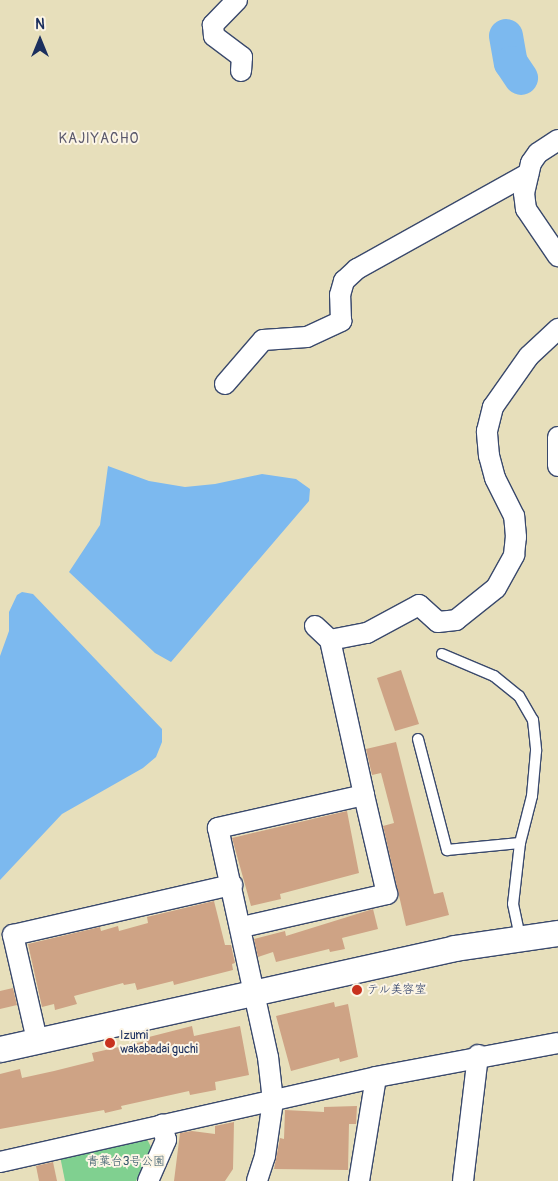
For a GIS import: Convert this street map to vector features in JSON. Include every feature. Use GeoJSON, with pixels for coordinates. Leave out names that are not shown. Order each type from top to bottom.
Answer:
{"type":"FeatureCollection","features":[{"type":"Feature","properties":{"kind":"street"},"geometry":{"type":"LineString","coordinates":[[237,0],[213,25],[214,36],[242,57],[241,71]]}},
{"type":"Feature","properties":{"kind":"street"},"geometry":{"type":"LineString","coordinates":[[558,140],[538,153],[528,174],[524,193],[526,209],[558,256]]}},
{"type":"Feature","properties":{"kind":"street"},"geometry":{"type":"LineString","coordinates":[[225,384],[263,340],[307,336],[341,322],[344,281],[357,269],[528,174]]}},
{"type":"Feature","properties":{"kind":"street"},"geometry":{"type":"LineString","coordinates":[[330,640],[367,633],[419,605],[438,622],[456,620],[496,588],[514,555],[516,537],[514,516],[495,478],[489,456],[487,431],[491,415],[511,378],[529,356],[558,329]]}},
{"type":"Feature","properties":{"kind":"street"},"geometry":{"type":"LineString","coordinates":[[558,437],[558,466]]}},
{"type":"Feature","properties":{"kind":"street"},"geometry":{"type":"LineString","coordinates":[[242,927],[387,894],[330,640],[315,626]]}},
{"type":"Feature","properties":{"kind":"street"},"geometry":{"type":"LineString","coordinates":[[257,1181],[265,1156],[273,1100],[242,927],[218,828],[364,795]]}},
{"type":"Feature","properties":{"kind":"street"},"geometry":{"type":"LineString","coordinates":[[37,1040],[13,935],[232,885]]}},
{"type":"Feature","properties":{"kind":"street"},"geometry":{"type":"LineString","coordinates":[[0,1049],[454,948],[558,933]]}},
{"type":"Feature","properties":{"kind":"street"},"geometry":{"type":"LineString","coordinates":[[0,1162],[478,1055],[558,1043]]}},
{"type":"Feature","properties":{"kind":"street"},"geometry":{"type":"LineString","coordinates":[[463,1181],[478,1055]]}},
{"type":"Feature","properties":{"kind":"street"},"geometry":{"type":"LineString","coordinates":[[358,1181],[369,1131],[376,1077]]}},
{"type":"Feature","properties":{"kind":"street"},"geometry":{"type":"LineString","coordinates":[[148,1181],[166,1140],[162,1125]]}},
{"type":"Feature","properties":{"kind":"lane"},"geometry":{"type":"LineString","coordinates":[[442,654],[494,676],[519,696],[533,720],[536,751],[532,796],[520,843],[513,904],[520,937]]}},
{"type":"Feature","properties":{"kind":"lane"},"geometry":{"type":"LineString","coordinates":[[418,739],[447,850],[520,843]]}},
{"type":"Feature","properties":{"kind":"green space","name":"青葉台3号公園"},"geometry":{"type":"Polygon","coordinates":[[[146,1137],[152,1149],[136,1181],[65,1181],[60,1156],[146,1137]]]}},
{"type":"Feature","properties":{"kind":"water"},"geometry":{"type":"Polygon","coordinates":[[[108,466],[149,481],[185,487],[215,484],[262,474],[296,479],[310,489],[309,501],[171,662],[155,653],[69,572],[100,525],[108,466]]]}},
{"type":"Feature","properties":{"kind":"water"},"geometry":{"type":"Polygon","coordinates":[[[22,592],[33,594],[162,729],[162,742],[156,757],[143,768],[62,814],[0,880],[0,656],[9,631],[9,612],[17,595],[22,592]]]}},
{"type":"Feature","properties":{"kind":"building"},"geometry":{"type":"Polygon","coordinates":[[[401,670],[419,724],[395,731],[377,678],[401,670]]]}},
{"type":"Feature","properties":{"kind":"building"},"geometry":{"type":"Polygon","coordinates":[[[396,742],[434,894],[443,892],[449,915],[406,926],[383,826],[394,823],[381,773],[372,775],[366,749],[396,742]]]}},
{"type":"Feature","properties":{"kind":"building"},"geometry":{"type":"Polygon","coordinates":[[[347,811],[359,873],[280,894],[281,899],[251,906],[232,838],[347,811]]]}},
{"type":"Feature","properties":{"kind":"building"},"geometry":{"type":"Polygon","coordinates":[[[214,901],[225,945],[231,945],[235,963],[232,964],[233,970],[174,985],[173,981],[137,990],[135,983],[124,985],[123,983],[74,996],[77,1004],[55,1010],[54,1004],[42,1007],[28,944],[100,927],[101,931],[118,926],[119,931],[148,923],[147,917],[214,901]]]}},
{"type":"Feature","properties":{"kind":"building"},"geometry":{"type":"Polygon","coordinates":[[[373,909],[378,929],[342,938],[345,949],[330,952],[329,949],[276,962],[273,952],[258,957],[254,939],[285,931],[286,936],[373,909]]]}},
{"type":"Feature","properties":{"kind":"building"},"geometry":{"type":"Polygon","coordinates":[[[13,988],[17,1005],[0,1009],[0,991],[13,988]]]}},
{"type":"Feature","properties":{"kind":"building"},"geometry":{"type":"Polygon","coordinates":[[[334,1002],[335,1007],[348,1004],[358,1057],[340,1062],[339,1058],[291,1071],[276,1016],[334,1002]]]}},
{"type":"Feature","properties":{"kind":"building"},"geometry":{"type":"Polygon","coordinates":[[[192,1026],[194,1036],[240,1026],[249,1075],[215,1082],[216,1090],[190,1095],[189,1091],[121,1106],[122,1109],[105,1113],[104,1110],[0,1129],[0,1074],[20,1069],[22,1078],[94,1061],[92,1053],[146,1041],[145,1038],[192,1026]]]}},
{"type":"Feature","properties":{"kind":"building"},"geometry":{"type":"Polygon","coordinates":[[[357,1106],[356,1124],[349,1124],[348,1170],[274,1169],[280,1138],[284,1139],[285,1110],[324,1112],[324,1107],[357,1106]]]}},
{"type":"Feature","properties":{"kind":"building"},"geometry":{"type":"Polygon","coordinates":[[[234,1122],[233,1169],[225,1181],[174,1181],[180,1133],[192,1131],[215,1134],[215,1126],[234,1122]]]}},
{"type":"Feature","properties":{"kind":"building"},"geometry":{"type":"Polygon","coordinates":[[[53,1162],[57,1181],[39,1181],[36,1166],[53,1162]]]}},
{"type":"Feature","properties":{"kind":"waterway"},"geometry":{"type":"LineString","coordinates":[[506,36],[511,63],[521,78]]}},
{"type":"Feature","properties":{"kind":"place","name":"テル美容室"},"geometry":{"type":"Point","coordinates":[357,990]}},
{"type":"Feature","properties":{"kind":"place","name":"Izumi wakabadai guchi"},"geometry":{"type":"Point","coordinates":[110,1043]}},
{"type":"Feature","properties":{"kind":"district","name":"KAJIYACHO"},"geometry":{"type":"Point","coordinates":[99,139]}}]}
